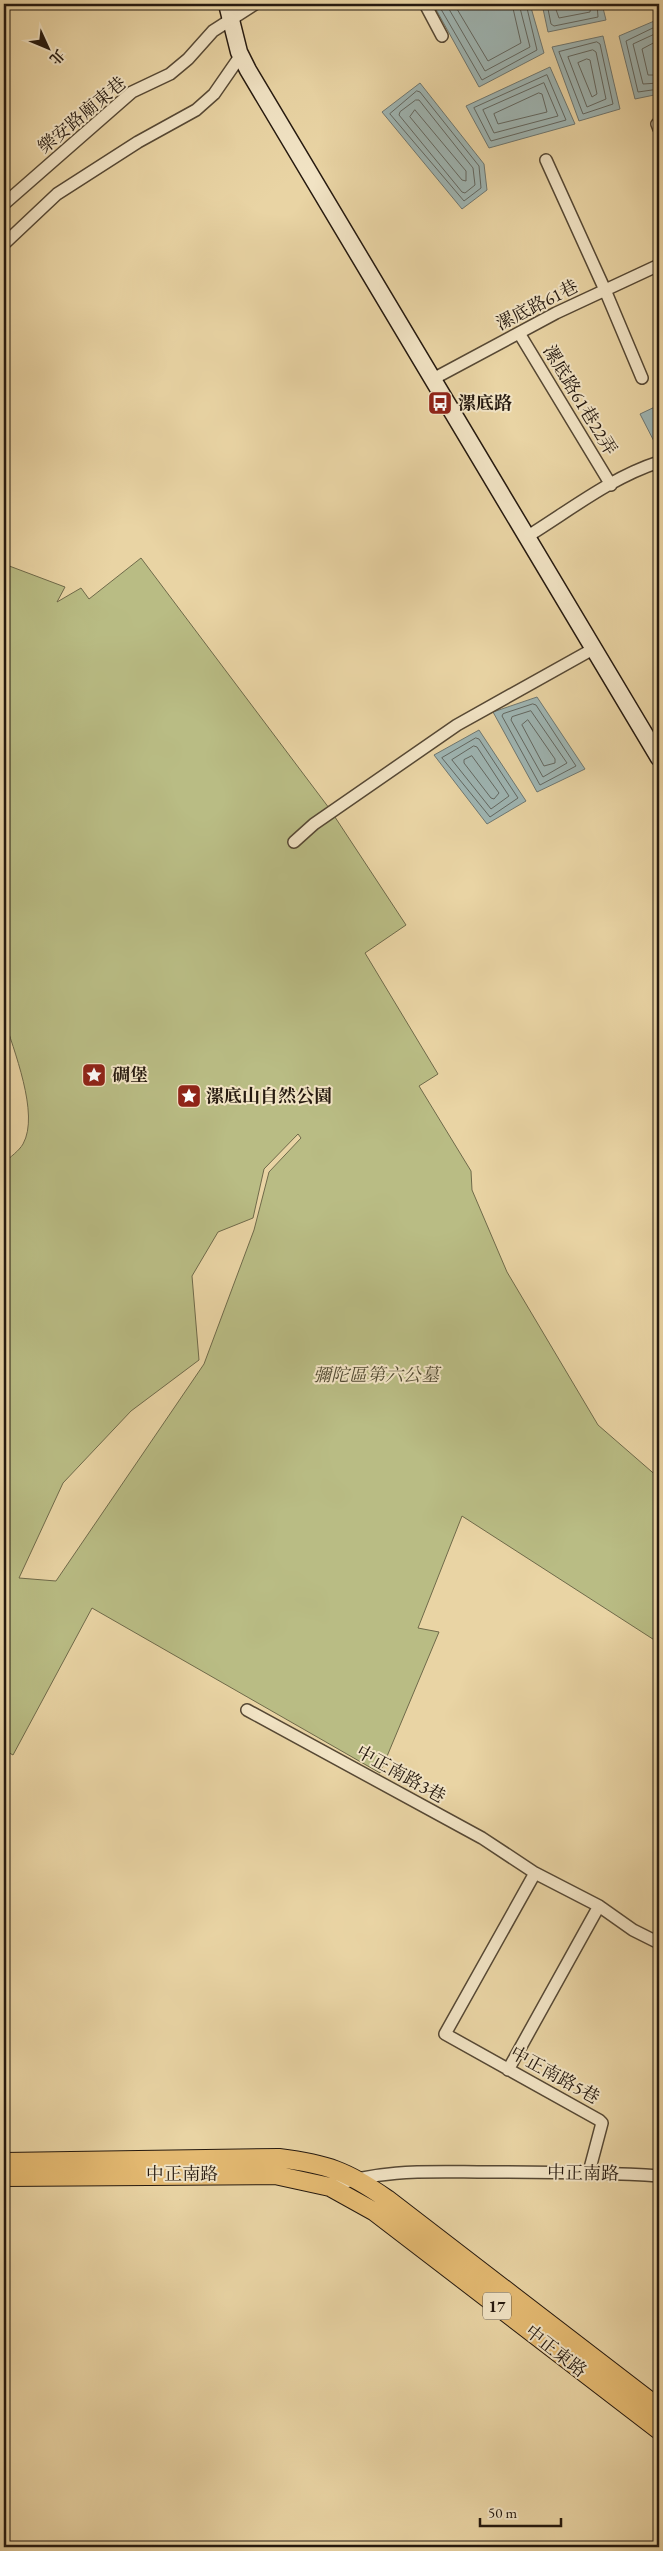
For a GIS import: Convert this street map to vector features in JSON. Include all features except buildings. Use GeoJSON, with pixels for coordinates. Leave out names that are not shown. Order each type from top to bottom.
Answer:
{"type":"FeatureCollection","features":[{"type":"Feature","properties":{"kind":"main road","name":"中正南路"},"geometry":{"type":"LineString","coordinates":[[4,2162],[279,2158],[318,2163],[356,2178]]}},
{"type":"Feature","properties":{"kind":"main road","name":"中正南路"},"geometry":{"type":"LineString","coordinates":[[4,2177],[136,2174],[275,2175],[330,2187]]}},
{"type":"Feature","properties":{"kind":"main road","name":"中正東路"},"geometry":{"type":"LineString","coordinates":[[356,2178],[659,2408]]}},
{"type":"Feature","properties":{"kind":"main road","name":"中正東路"},"geometry":{"type":"LineString","coordinates":[[330,2187],[375,2212],[659,2430]]}},
{"type":"Feature","properties":{"kind":"street","name":"樂安路廟東巷"},"geometry":{"type":"LineString","coordinates":[[4,204],[132,92],[170,74],[188,59],[229,11],[255,4]]}},
{"type":"Feature","properties":{"kind":"street"},"geometry":{"type":"LineString","coordinates":[[425,4],[442,36]]}},
{"type":"Feature","properties":{"kind":"street"},"geometry":{"type":"LineString","coordinates":[[229,11],[241,56],[528,536],[592,649],[659,758]]}},
{"type":"Feature","properties":{"kind":"street"},"geometry":{"type":"LineString","coordinates":[[4,244],[57,194],[138,142],[196,110],[214,94],[241,56]]}},
{"type":"Feature","properties":{"kind":"street"},"geometry":{"type":"LineString","coordinates":[[546,160],[605,290],[642,378]]}},
{"type":"Feature","properties":{"kind":"street","name":"漯底路61巷"},"geometry":{"type":"LineString","coordinates":[[433,379],[519,333],[659,265]]}},
{"type":"Feature","properties":{"kind":"street","name":"漯底路61巷22弄"},"geometry":{"type":"LineString","coordinates":[[519,333],[611,485]]}},
{"type":"Feature","properties":{"kind":"street"},"geometry":{"type":"LineString","coordinates":[[528,536],[637,470],[659,462]]}},
{"type":"Feature","properties":{"kind":"street"},"geometry":{"type":"LineString","coordinates":[[294,842],[314,824],[457,725],[592,649]]}},
{"type":"Feature","properties":{"kind":"street","name":"中正南路3巷"},"geometry":{"type":"LineString","coordinates":[[247,1710],[482,1838],[535,1873],[599,1906],[633,1930],[659,1943]]}},
{"type":"Feature","properties":{"kind":"street","name":"中正南路5巷"},"geometry":{"type":"LineString","coordinates":[[535,1873],[445,2034],[602,2123],[589,2172]]}},
{"type":"Feature","properties":{"kind":"street"},"geometry":{"type":"LineString","coordinates":[[508,2070],[599,1906]]}},
{"type":"Feature","properties":{"kind":"street","name":"中正南路"},"geometry":{"type":"LineString","coordinates":[[330,2187],[356,2178],[393,2172],[589,2172],[659,2176]]}},
{"type":"Feature","properties":{"kind":"green space","name":"彌陀區第六公墓"},"geometry":{"type":"Polygon","coordinates":[[[141,558],[329,808],[406,925],[365,953],[438,1074],[419,1086],[471,1171],[472,1190],[507,1272],[598,1425],[659,1478],[659,1643],[462,1516],[418,1628],[439,1632],[380,1773],[92,1608],[13,1755],[4,1750],[4,1163],[23,1144],[27,1131],[28,1116],[23,1081],[4,1018],[4,564],[65,587],[57,602],[81,588],[89,599],[141,558]],[[298,1134],[264,1169],[253,1218],[218,1232],[192,1276],[199,1360],[131,1411],[63,1483],[19,1578],[56,1581],[204,1364],[254,1230],[269,1172],[301,1138],[298,1134]]]}},
{"type":"Feature","properties":{"kind":"water"},"geometry":{"type":"Polygon","coordinates":[[[433,4],[530,4],[544,53],[479,87],[433,4]]]}},
{"type":"Feature","properties":{"kind":"water"},"geometry":{"type":"Polygon","coordinates":[[[542,4],[602,4],[606,20],[548,32],[542,4]]]}},
{"type":"Feature","properties":{"kind":"water"},"geometry":{"type":"Polygon","coordinates":[[[659,19],[659,94],[635,99],[619,36],[659,19]]]}},
{"type":"Feature","properties":{"kind":"water"},"geometry":{"type":"Polygon","coordinates":[[[603,36],[620,109],[579,121],[552,47],[603,36]]]}},
{"type":"Feature","properties":{"kind":"water"},"geometry":{"type":"Polygon","coordinates":[[[550,67],[575,124],[489,148],[466,106],[550,67]]]}},
{"type":"Feature","properties":{"kind":"water"},"geometry":{"type":"Polygon","coordinates":[[[420,83],[484,164],[487,190],[462,209],[382,112],[420,83]]]}},
{"type":"Feature","properties":{"kind":"water"},"geometry":{"type":"Polygon","coordinates":[[[659,405],[659,451],[640,414],[659,405]]]}},
{"type":"Feature","properties":{"kind":"water"},"geometry":{"type":"Polygon","coordinates":[[[537,697],[585,769],[537,792],[493,712],[537,697]]]}},
{"type":"Feature","properties":{"kind":"water"},"geometry":{"type":"Polygon","coordinates":[[[479,730],[526,801],[487,824],[434,755],[479,730]]]}},
{"type":"Feature","properties":{"kind":"place","name":"漯底路"},"geometry":{"type":"Point","coordinates":[440,403]}},
{"type":"Feature","properties":{"kind":"place","name":"碉堡"},"geometry":{"type":"Point","coordinates":[94,1075]}},
{"type":"Feature","properties":{"kind":"place","name":"漯底山自然公園"},"geometry":{"type":"Point","coordinates":[189,1096]}}]}
